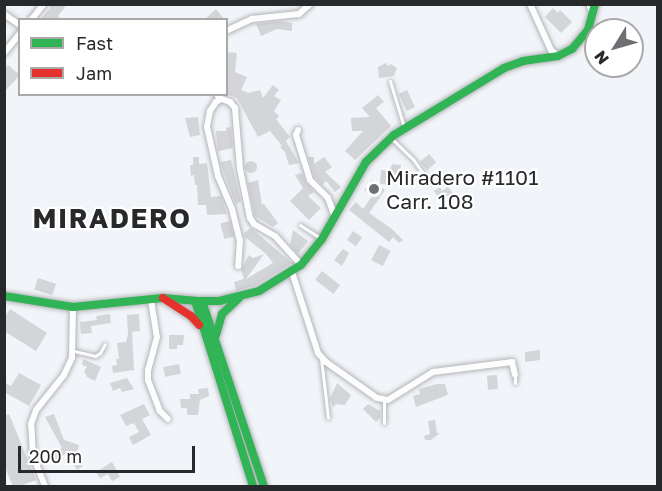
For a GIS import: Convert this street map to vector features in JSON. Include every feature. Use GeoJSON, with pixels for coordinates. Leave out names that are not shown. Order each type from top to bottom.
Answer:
{"type":"FeatureCollection","features":[{"type":"Feature","properties":{"kind":"main road"},"geometry":{"type":"LineString","coordinates":[[4,296],[73,307],[163,298],[198,301],[240,297],[258,291],[301,266],[322,239],[366,162],[391,138],[504,68],[558,56],[577,45],[588,30],[595,4]]}},
{"type":"Feature","properties":{"kind":"main road"},"geometry":{"type":"LineString","coordinates":[[217,343],[218,321],[240,297]]}},
{"type":"Feature","properties":{"kind":"main road"},"geometry":{"type":"LineString","coordinates":[[163,298],[191,316],[205,335]]}},
{"type":"Feature","properties":{"kind":"main road"},"geometry":{"type":"LineString","coordinates":[[198,301],[205,335],[253,486]]}},
{"type":"Feature","properties":{"kind":"main road"},"geometry":{"type":"LineString","coordinates":[[198,301],[217,343],[264,486]]}},
{"type":"Feature","properties":{"kind":"street"},"geometry":{"type":"LineString","coordinates":[[33,18],[44,4]]}},
{"type":"Feature","properties":{"kind":"street"},"geometry":{"type":"LineString","coordinates":[[228,30],[252,19],[292,16],[303,12],[310,4]]}},
{"type":"Feature","properties":{"kind":"street"},"geometry":{"type":"LineString","coordinates":[[530,4],[551,50],[558,56]]}},
{"type":"Feature","properties":{"kind":"street"},"geometry":{"type":"LineString","coordinates":[[4,14],[18,24]]}},
{"type":"Feature","properties":{"kind":"street"},"geometry":{"type":"LineString","coordinates":[[4,53],[18,36]]}},
{"type":"Feature","properties":{"kind":"street"},"geometry":{"type":"LineString","coordinates":[[238,266],[240,240],[232,209],[218,176],[207,127],[210,111],[219,97],[230,102],[235,108],[240,169],[246,189],[250,218],[255,225],[275,236],[301,266]]}},
{"type":"Feature","properties":{"kind":"street"},"geometry":{"type":"LineString","coordinates":[[298,130],[296,135],[310,180],[328,198],[335,218]]}},
{"type":"Feature","properties":{"kind":"street"},"geometry":{"type":"LineString","coordinates":[[292,272],[311,337],[321,357],[373,396],[384,400],[433,372],[512,362],[515,375]]}},
{"type":"Feature","properties":{"kind":"street"},"geometry":{"type":"LineString","coordinates":[[151,300],[157,337],[148,370],[148,380],[160,411],[168,419]]}},
{"type":"Feature","properties":{"kind":"street"},"geometry":{"type":"LineString","coordinates":[[44,486],[33,457],[31,424],[36,410],[64,375],[74,351],[73,307]]}},
{"type":"Feature","properties":{"kind":"lane"},"geometry":{"type":"LineString","coordinates":[[586,4],[593,15]]}},
{"type":"Feature","properties":{"kind":"lane"},"geometry":{"type":"LineString","coordinates":[[390,81],[405,128]]}},
{"type":"Feature","properties":{"kind":"lane"},"geometry":{"type":"LineString","coordinates":[[391,138],[413,159],[430,183]]}},
{"type":"Feature","properties":{"kind":"lane"},"geometry":{"type":"LineString","coordinates":[[300,225],[322,239]]}},
{"type":"Feature","properties":{"kind":"lane"},"geometry":{"type":"LineString","coordinates":[[74,351],[95,356],[100,353],[105,344]]}},
{"type":"Feature","properties":{"kind":"lane"},"geometry":{"type":"LineString","coordinates":[[321,357],[328,418]]}},
{"type":"Feature","properties":{"kind":"lane"},"geometry":{"type":"LineString","coordinates":[[515,375],[515,383]]}},
{"type":"Feature","properties":{"kind":"lane"},"geometry":{"type":"LineString","coordinates":[[384,400],[384,423]]}},
{"type":"Feature","properties":{"kind":"building"},"geometry":{"type":"Polygon","coordinates":[[[49,4],[62,4],[65,7],[58,16],[60,18],[42,18],[50,8],[49,4]]]}},
{"type":"Feature","properties":{"kind":"building"},"geometry":{"type":"Polygon","coordinates":[[[553,8],[558,13],[560,10],[572,22],[561,33],[545,17],[553,8]]]}},
{"type":"Feature","properties":{"kind":"building"},"geometry":{"type":"Polygon","coordinates":[[[216,9],[223,18],[206,18],[216,9]]]}},
{"type":"Feature","properties":{"kind":"building"},"geometry":{"type":"Polygon","coordinates":[[[279,21],[292,23],[292,31],[277,29],[261,36],[256,24],[279,21]]]}},
{"type":"Feature","properties":{"kind":"building"},"geometry":{"type":"Polygon","coordinates":[[[228,52],[237,53],[235,72],[247,77],[241,90],[249,93],[260,90],[263,98],[273,85],[279,90],[274,96],[281,100],[274,111],[279,116],[276,119],[290,137],[286,141],[299,163],[289,165],[285,152],[280,147],[282,146],[270,131],[258,137],[237,98],[228,95],[228,52]]]}},
{"type":"Feature","properties":{"kind":"building"},"geometry":{"type":"Polygon","coordinates":[[[386,63],[388,66],[391,64],[397,68],[394,76],[379,78],[378,67],[386,63]]]}},
{"type":"Feature","properties":{"kind":"building"},"geometry":{"type":"Polygon","coordinates":[[[8,65],[18,73],[18,77],[4,92],[4,69],[8,65]]]}},
{"type":"Feature","properties":{"kind":"building"},"geometry":{"type":"Polygon","coordinates":[[[407,90],[415,107],[407,111],[399,94],[407,90]]]}},
{"type":"Feature","properties":{"kind":"building"},"geometry":{"type":"Polygon","coordinates":[[[378,95],[384,102],[376,108],[391,126],[355,160],[345,151],[363,131],[352,131],[351,118],[370,117],[362,108],[378,95]]]}},
{"type":"Feature","properties":{"kind":"building"},"geometry":{"type":"Polygon","coordinates":[[[198,117],[200,135],[190,137],[185,118],[198,117]]]}},
{"type":"Feature","properties":{"kind":"building"},"geometry":{"type":"Polygon","coordinates":[[[231,127],[233,148],[218,151],[216,131],[226,131],[226,128],[231,127]]]}},
{"type":"Feature","properties":{"kind":"building"},"geometry":{"type":"Polygon","coordinates":[[[429,154],[436,162],[427,170],[420,162],[429,154]]]}},
{"type":"Feature","properties":{"kind":"building"},"geometry":{"type":"Polygon","coordinates":[[[193,157],[199,157],[199,164],[207,163],[211,197],[221,196],[227,214],[207,215],[206,205],[198,205],[197,185],[195,185],[194,175],[191,176],[190,165],[193,165],[193,157]]]}},
{"type":"Feature","properties":{"kind":"building"},"geometry":{"type":"Polygon","coordinates":[[[308,157],[314,157],[314,164],[324,157],[332,167],[325,172],[341,187],[335,192],[326,181],[322,185],[315,177],[308,157]]]}},
{"type":"Feature","properties":{"kind":"building"},"geometry":{"type":"Polygon","coordinates":[[[231,160],[241,201],[236,205],[220,162],[231,160]]]}},
{"type":"Feature","properties":{"kind":"building"},"geometry":{"type":"Polygon","coordinates":[[[253,161],[257,167],[253,173],[249,173],[245,165],[253,161]]]}},
{"type":"Feature","properties":{"kind":"building"},"geometry":{"type":"Polygon","coordinates":[[[393,164],[401,165],[398,182],[393,181],[391,185],[380,184],[381,170],[388,171],[393,164]]]}},
{"type":"Feature","properties":{"kind":"building"},"geometry":{"type":"Polygon","coordinates":[[[302,173],[306,183],[314,192],[308,196],[321,208],[309,220],[290,201],[303,188],[295,175],[302,173]]]}},
{"type":"Feature","properties":{"kind":"building"},"geometry":{"type":"Polygon","coordinates":[[[258,180],[262,205],[264,204],[278,223],[273,227],[255,216],[248,183],[258,180]]]}},
{"type":"Feature","properties":{"kind":"building"},"geometry":{"type":"Polygon","coordinates":[[[372,180],[385,190],[369,213],[403,240],[399,243],[393,237],[389,242],[349,210],[356,202],[363,209],[372,196],[364,190],[372,180]]]}},
{"type":"Feature","properties":{"kind":"building"},"geometry":{"type":"Polygon","coordinates":[[[440,187],[442,191],[448,187],[453,193],[441,201],[434,191],[440,187]]]}},
{"type":"Feature","properties":{"kind":"building"},"geometry":{"type":"Polygon","coordinates":[[[230,221],[234,236],[224,239],[220,224],[230,221]]]}},
{"type":"Feature","properties":{"kind":"building"},"geometry":{"type":"Polygon","coordinates":[[[251,228],[292,263],[256,285],[236,291],[234,282],[244,279],[241,270],[249,255],[253,258],[264,254],[246,279],[273,263],[266,254],[245,237],[244,233],[251,228]]]}},
{"type":"Feature","properties":{"kind":"building"},"geometry":{"type":"Polygon","coordinates":[[[293,230],[308,241],[298,254],[290,245],[293,230]]]}},
{"type":"Feature","properties":{"kind":"building"},"geometry":{"type":"Polygon","coordinates":[[[353,231],[362,237],[356,246],[347,240],[353,231]]]}},
{"type":"Feature","properties":{"kind":"building"},"geometry":{"type":"Polygon","coordinates":[[[379,245],[391,251],[383,266],[371,260],[379,245]]]}},
{"type":"Feature","properties":{"kind":"building"},"geometry":{"type":"Polygon","coordinates":[[[343,249],[349,253],[342,266],[334,260],[343,249]]]}},
{"type":"Feature","properties":{"kind":"building"},"geometry":{"type":"Polygon","coordinates":[[[322,271],[340,285],[333,294],[315,280],[322,271]]]}},
{"type":"Feature","properties":{"kind":"building"},"geometry":{"type":"Polygon","coordinates":[[[38,278],[56,284],[52,295],[34,289],[38,278]]]}},
{"type":"Feature","properties":{"kind":"building"},"geometry":{"type":"Polygon","coordinates":[[[10,309],[47,333],[36,351],[4,331],[4,318],[10,309]]]}},
{"type":"Feature","properties":{"kind":"building"},"geometry":{"type":"Polygon","coordinates":[[[110,314],[111,323],[91,326],[92,333],[81,334],[80,322],[97,320],[96,316],[110,314]]]}},
{"type":"Feature","properties":{"kind":"building"},"geometry":{"type":"Polygon","coordinates":[[[139,314],[140,331],[132,332],[134,370],[113,373],[112,366],[117,365],[116,359],[119,359],[117,343],[126,342],[128,335],[127,315],[139,314]]]}},
{"type":"Feature","properties":{"kind":"building"},"geometry":{"type":"Polygon","coordinates":[[[169,335],[184,335],[183,345],[177,345],[177,349],[169,349],[169,335]]]}},
{"type":"Feature","properties":{"kind":"building"},"geometry":{"type":"Polygon","coordinates":[[[540,350],[540,360],[525,362],[525,352],[540,350]]]}},
{"type":"Feature","properties":{"kind":"building"},"geometry":{"type":"Polygon","coordinates":[[[83,359],[101,367],[95,381],[87,377],[84,371],[87,367],[82,365],[83,359]]]}},
{"type":"Feature","properties":{"kind":"building"},"geometry":{"type":"Polygon","coordinates":[[[179,364],[181,374],[165,377],[163,367],[179,364]]]}},
{"type":"Feature","properties":{"kind":"building"},"geometry":{"type":"Polygon","coordinates":[[[19,373],[41,385],[29,406],[4,392],[4,382],[11,386],[19,373]]]}},
{"type":"Feature","properties":{"kind":"building"},"geometry":{"type":"Polygon","coordinates":[[[497,375],[498,389],[488,390],[487,376],[497,375]]]}},
{"type":"Feature","properties":{"kind":"building"},"geometry":{"type":"Polygon","coordinates":[[[127,378],[134,389],[122,392],[120,388],[113,391],[110,383],[127,378]]]}},
{"type":"Feature","properties":{"kind":"building"},"geometry":{"type":"Polygon","coordinates":[[[337,383],[351,395],[345,405],[336,404],[333,407],[330,399],[337,383]]]}},
{"type":"Feature","properties":{"kind":"building"},"geometry":{"type":"Polygon","coordinates":[[[445,384],[448,394],[416,407],[413,396],[420,394],[419,389],[445,384]]]}},
{"type":"Feature","properties":{"kind":"building"},"geometry":{"type":"Polygon","coordinates":[[[208,388],[209,396],[200,400],[198,415],[187,415],[187,408],[181,408],[180,399],[190,399],[190,394],[199,394],[198,389],[208,388]]]}},
{"type":"Feature","properties":{"kind":"building"},"geometry":{"type":"Polygon","coordinates":[[[144,404],[150,415],[142,419],[151,435],[133,445],[129,437],[139,432],[134,423],[126,426],[120,415],[144,404]]]}},
{"type":"Feature","properties":{"kind":"building"},"geometry":{"type":"Polygon","coordinates":[[[368,404],[380,411],[380,418],[376,422],[363,409],[368,404]]]}},
{"type":"Feature","properties":{"kind":"building"},"geometry":{"type":"Polygon","coordinates":[[[9,414],[36,480],[20,486],[13,486],[4,465],[4,416],[9,414]]]}},
{"type":"Feature","properties":{"kind":"building"},"geometry":{"type":"Polygon","coordinates":[[[54,414],[64,440],[79,445],[76,455],[83,466],[77,470],[67,453],[54,461],[50,456],[62,448],[45,417],[54,414]]]}},
{"type":"Feature","properties":{"kind":"building"},"geometry":{"type":"Polygon","coordinates":[[[435,420],[437,433],[440,433],[431,440],[425,440],[424,436],[430,434],[428,421],[435,420]]]}},
{"type":"Feature","properties":{"kind":"building"},"geometry":{"type":"Polygon","coordinates":[[[112,462],[120,477],[112,481],[108,474],[100,478],[96,472],[112,462]]]}},
{"type":"Feature","properties":{"kind":"traffic: fast"},"geometry":{"type":"LineString","coordinates":[[253,486],[195,301],[219,301],[259,291],[301,265],[322,239],[366,162],[394,135],[504,68],[523,61],[558,56],[572,49],[588,30],[595,4]]}},
{"type":"Feature","properties":{"kind":"traffic: fast"},"geometry":{"type":"LineString","coordinates":[[4,296],[73,307],[163,298],[195,301]]}},
{"type":"Feature","properties":{"kind":"traffic: fast"},"geometry":{"type":"LineString","coordinates":[[216,335],[222,314],[239,298]]}},
{"type":"Feature","properties":{"kind":"traffic: fast"},"geometry":{"type":"LineString","coordinates":[[202,301],[264,486]]}},
{"type":"Feature","properties":{"kind":"traffic: jam"},"geometry":{"type":"LineString","coordinates":[[163,298],[191,316],[199,325]]}},
{"type":"Feature","properties":{"kind":"place","name":"Miradero #1101 Carr. 108"},"geometry":{"type":"Point","coordinates":[374,189]}},
{"type":"Feature","properties":{"kind":"district","name":"MIRADERO"},"geometry":{"type":"Point","coordinates":[112,219]}}]}
